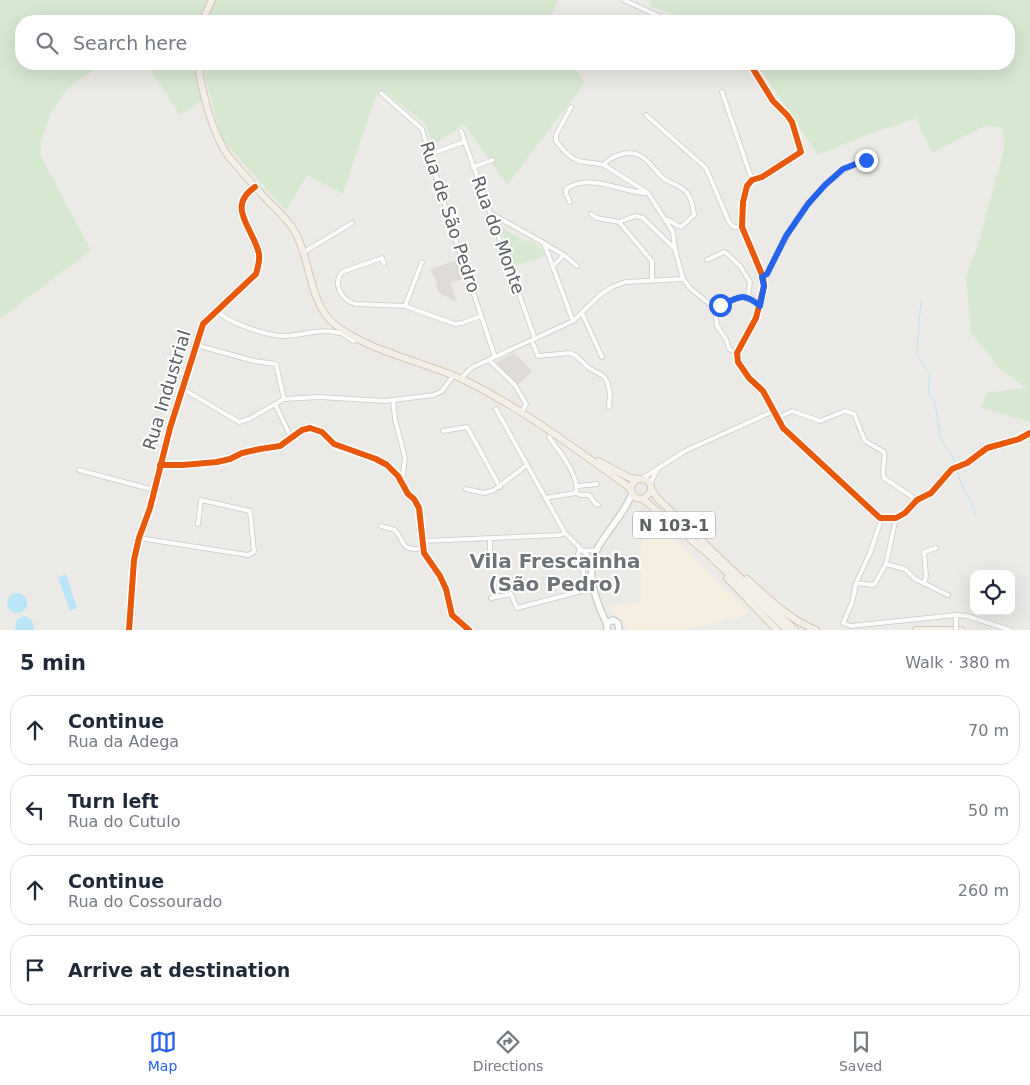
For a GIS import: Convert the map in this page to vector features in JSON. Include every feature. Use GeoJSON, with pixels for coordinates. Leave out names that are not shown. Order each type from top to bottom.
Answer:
{"type":"FeatureCollection","features":[{"type":"Feature","properties":{"kind":"main road"},"geometry":{"type":"LineString","coordinates":[[205,15],[212,0]]}},
{"type":"Feature","properties":{"kind":"main road"},"geometry":{"type":"LineString","coordinates":[[199,70],[205,97],[221,144],[255,187],[292,226],[304,252],[323,314],[334,324],[359,338],[484,390],[581,452],[626,484],[641,499]]}},
{"type":"Feature","properties":{"kind":"main road"},"geometry":{"type":"LineString","coordinates":[[581,452],[630,478],[647,480],[651,487],[649,495],[627,507]]}},
{"type":"Feature","properties":{"kind":"main road"},"geometry":{"type":"LineString","coordinates":[[618,630],[618,623],[610,621],[601,612],[590,573],[596,550],[627,507],[632,492],[632,484],[640,479]]}},
{"type":"Feature","properties":{"kind":"main road","name":"N 103-1"},"geometry":{"type":"LineString","coordinates":[[651,487],[657,498],[708,546]]}},
{"type":"Feature","properties":{"kind":"main road","name":"N 103-1"},"geometry":{"type":"LineString","coordinates":[[641,499],[705,553]]}},
{"type":"Feature","properties":{"kind":"main road"},"geometry":{"type":"LineString","coordinates":[[708,546],[712,552],[795,630]]}},
{"type":"Feature","properties":{"kind":"main road"},"geometry":{"type":"LineString","coordinates":[[708,546],[786,612],[806,626],[816,630]]}},
{"type":"Feature","properties":{"kind":"main road"},"geometry":{"type":"LineString","coordinates":[[705,553],[777,630]]}},
{"type":"Feature","properties":{"kind":"main road"},"geometry":{"type":"LineString","coordinates":[[705,553],[788,630]]}},
{"type":"Feature","properties":{"kind":"main road"},"geometry":{"type":"LineString","coordinates":[[606,630],[610,621]]}},
{"type":"Feature","properties":{"kind":"main road"},"geometry":{"type":"LineString","coordinates":[[916,630],[960,630]]}},
{"type":"Feature","properties":{"kind":"street"},"geometry":{"type":"LineString","coordinates":[[624,0],[655,15]]}},
{"type":"Feature","properties":{"kind":"street"},"geometry":{"type":"LineString","coordinates":[[754,70],[773,101],[792,122],[801,152],[762,177],[752,180],[748,186],[743,202],[742,227],[764,286],[756,318],[737,353],[738,362],[749,378],[763,390],[784,428],[880,518],[896,518],[917,500],[932,493],[952,469],[967,463],[987,448],[1019,439],[1030,433]]}},
{"type":"Feature","properties":{"kind":"street"},"geometry":{"type":"LineString","coordinates":[[722,92],[752,180]]}},
{"type":"Feature","properties":{"kind":"street","name":"Rua de São Pedro"},"geometry":{"type":"LineString","coordinates":[[381,93],[422,129],[452,229],[495,358]]}},
{"type":"Feature","properties":{"kind":"street"},"geometry":{"type":"LineString","coordinates":[[571,107],[556,135],[556,141],[576,159],[582,162],[604,165],[648,193],[673,232],[675,249],[683,278],[691,289],[715,306],[744,296],[760,306]]}},
{"type":"Feature","properties":{"kind":"street"},"geometry":{"type":"LineString","coordinates":[[646,115],[706,168],[728,222],[734,227],[742,227]]}},
{"type":"Feature","properties":{"kind":"street","name":"Rua do Monte"},"geometry":{"type":"LineString","coordinates":[[461,131],[533,340]]}},
{"type":"Feature","properties":{"kind":"street"},"geometry":{"type":"LineString","coordinates":[[430,154],[464,142]]}},
{"type":"Feature","properties":{"kind":"street"},"geometry":{"type":"LineString","coordinates":[[604,165],[607,161],[622,154],[639,155],[666,180],[680,186],[688,194],[692,202],[694,215],[681,227],[674,226],[670,220],[665,219]]}},
{"type":"Feature","properties":{"kind":"street"},"geometry":{"type":"LineString","coordinates":[[473,167],[493,160]]}},
{"type":"Feature","properties":{"kind":"street"},"geometry":{"type":"LineString","coordinates":[[762,277],[767,274],[795,222],[825,185],[843,169],[866,160]]}},
{"type":"Feature","properties":{"kind":"street"},"geometry":{"type":"LineString","coordinates":[[570,202],[566,189],[572,185],[588,182],[614,186],[639,193],[648,193]]}},
{"type":"Feature","properties":{"kind":"street","name":"Rua Industrial"},"geometry":{"type":"LineString","coordinates":[[129,630],[134,560],[139,538],[150,508],[160,465],[203,324],[256,274],[259,256],[241,208],[242,200],[247,192],[255,187]]}},
{"type":"Feature","properties":{"kind":"street"},"geometry":{"type":"LineString","coordinates":[[490,213],[564,255],[577,266]]}},
{"type":"Feature","properties":{"kind":"street"},"geometry":{"type":"LineString","coordinates":[[591,214],[597,218],[619,222],[635,216],[643,218],[675,249]]}},
{"type":"Feature","properties":{"kind":"street"},"geometry":{"type":"LineString","coordinates":[[619,222],[652,261],[652,281]]}},
{"type":"Feature","properties":{"kind":"street"},"geometry":{"type":"LineString","coordinates":[[304,252],[352,223]]}},
{"type":"Feature","properties":{"kind":"street"},"geometry":{"type":"LineString","coordinates":[[544,243],[572,321]]}},
{"type":"Feature","properties":{"kind":"street"},"geometry":{"type":"LineString","coordinates":[[707,260],[724,252],[726,253],[740,266],[750,282],[748,297]]}},
{"type":"Feature","properties":{"kind":"street"},"geometry":{"type":"LineString","coordinates":[[553,266],[564,255]]}},
{"type":"Feature","properties":{"kind":"street"},"geometry":{"type":"LineString","coordinates":[[384,264],[382,258],[342,272],[338,277],[337,283],[344,299],[348,303],[356,304],[405,306],[455,324],[481,316]]}},
{"type":"Feature","properties":{"kind":"street"},"geometry":{"type":"LineString","coordinates":[[405,306],[422,262]]}},
{"type":"Feature","properties":{"kind":"street"},"geometry":{"type":"LineString","coordinates":[[461,379],[473,367],[572,321],[600,295],[612,287],[626,282],[683,278]]}},
{"type":"Feature","properties":{"kind":"street"},"geometry":{"type":"LineString","coordinates":[[715,306],[719,330],[726,339],[729,349],[737,353]]}},
{"type":"Feature","properties":{"kind":"street"},"geometry":{"type":"LineString","coordinates":[[217,310],[224,318],[236,323],[284,336],[324,331],[341,333],[353,341],[359,338]]}},
{"type":"Feature","properties":{"kind":"street"},"geometry":{"type":"LineString","coordinates":[[582,313],[602,357]]}},
{"type":"Feature","properties":{"kind":"street"},"geometry":{"type":"LineString","coordinates":[[533,340],[538,356],[569,353],[575,355],[589,368],[602,375],[607,380],[610,393],[609,407]]}},
{"type":"Feature","properties":{"kind":"street"},"geometry":{"type":"LineString","coordinates":[[196,345],[254,361],[276,364],[284,398]]}},
{"type":"Feature","properties":{"kind":"street"},"geometry":{"type":"LineString","coordinates":[[489,360],[519,390],[526,404],[520,413]]}},
{"type":"Feature","properties":{"kind":"street"},"geometry":{"type":"LineString","coordinates":[[183,389],[239,422],[249,420],[284,398],[319,397],[363,401],[393,400],[434,395],[442,391],[453,376]]}},
{"type":"Feature","properties":{"kind":"street"},"geometry":{"type":"LineString","coordinates":[[393,400],[395,419],[405,458],[402,483]]}},
{"type":"Feature","properties":{"kind":"street"},"geometry":{"type":"LineString","coordinates":[[276,404],[291,437]]}},
{"type":"Feature","properties":{"kind":"street"},"geometry":{"type":"LineString","coordinates":[[496,409],[565,533],[592,560]]}},
{"type":"Feature","properties":{"kind":"street"},"geometry":{"type":"LineString","coordinates":[[640,479],[685,451],[774,411]]}},
{"type":"Feature","properties":{"kind":"street"},"geometry":{"type":"LineString","coordinates":[[777,418],[792,412],[820,421],[845,411],[850,411],[857,418],[864,441],[884,452],[886,458],[884,478],[917,500]]}},
{"type":"Feature","properties":{"kind":"street"},"geometry":{"type":"LineString","coordinates":[[443,431],[467,427],[500,487]]}},
{"type":"Feature","properties":{"kind":"street"},"geometry":{"type":"LineString","coordinates":[[160,465],[217,462],[260,449],[280,446],[302,430],[310,428],[322,432],[334,444],[376,459],[387,465],[398,476],[408,494],[414,499],[418,508],[424,553],[440,576],[446,589],[452,615],[469,630]]}},
{"type":"Feature","properties":{"kind":"street"},"geometry":{"type":"LineString","coordinates":[[549,437],[565,459],[578,486],[576,493]]}},
{"type":"Feature","properties":{"kind":"street"},"geometry":{"type":"LineString","coordinates":[[466,489],[484,493],[500,487],[527,465]]}},
{"type":"Feature","properties":{"kind":"street"},"geometry":{"type":"LineString","coordinates":[[79,470],[154,490]]}},
{"type":"Feature","properties":{"kind":"street"},"geometry":{"type":"LineString","coordinates":[[651,487],[657,470]]}},
{"type":"Feature","properties":{"kind":"street"},"geometry":{"type":"LineString","coordinates":[[578,486],[597,484]]}},
{"type":"Feature","properties":{"kind":"street"},"geometry":{"type":"LineString","coordinates":[[545,498],[576,493],[589,495],[598,505]]}},
{"type":"Feature","properties":{"kind":"street"},"geometry":{"type":"LineString","coordinates":[[139,538],[248,555],[254,552],[250,511],[201,500],[198,524]]}},
{"type":"Feature","properties":{"kind":"street"},"geometry":{"type":"LineString","coordinates":[[880,518],[870,553],[856,583],[852,603],[843,622],[851,626],[967,616],[1010,630]]}},
{"type":"Feature","properties":{"kind":"street"},"geometry":{"type":"LineString","coordinates":[[856,583],[874,585],[886,564],[896,518]]}},
{"type":"Feature","properties":{"kind":"street"},"geometry":{"type":"LineString","coordinates":[[381,526],[395,530],[403,546],[424,549]]}},
{"type":"Feature","properties":{"kind":"street"},"geometry":{"type":"LineString","coordinates":[[423,541],[560,535],[565,533]]}},
{"type":"Feature","properties":{"kind":"street"},"geometry":{"type":"LineString","coordinates":[[490,538],[490,553]]}},
{"type":"Feature","properties":{"kind":"street"},"geometry":{"type":"LineString","coordinates":[[924,584],[926,576],[924,552],[936,548]]}},
{"type":"Feature","properties":{"kind":"street"},"geometry":{"type":"LineString","coordinates":[[581,550],[596,550]]}},
{"type":"Feature","properties":{"kind":"street"},"geometry":{"type":"LineString","coordinates":[[491,598],[511,594],[517,608],[582,591],[587,585],[578,555],[581,550]]}},
{"type":"Feature","properties":{"kind":"street"},"geometry":{"type":"LineString","coordinates":[[886,564],[905,570],[924,584],[948,595]]}},
{"type":"Feature","properties":{"kind":"street"},"geometry":{"type":"LineString","coordinates":[[956,617],[956,630]]}},
{"type":"Feature","properties":{"kind":"shaded area"},"geometry":{"type":"Polygon","coordinates":[[[458,260],[464,278],[450,283],[457,302],[438,292],[438,285],[430,269],[458,260]]]}},
{"type":"Feature","properties":{"kind":"shaded area"},"geometry":{"type":"Polygon","coordinates":[[[514,353],[532,371],[518,385],[497,362],[514,353]]]}},
{"type":"Feature","properties":{"kind":"shaded area"},"geometry":{"type":"Polygon","coordinates":[[[660,524],[748,612],[744,616],[681,630],[630,630],[608,607],[641,602],[641,542],[660,524]]]}},
{"type":"Feature","properties":{"kind":"green space"},"geometry":{"type":"Polygon","coordinates":[[[0,0],[558,0],[552,15],[15,15],[15,70],[95,70],[79,79],[64,93],[51,112],[41,141],[41,157],[91,250],[0,319],[0,0]]]}},
{"type":"Feature","properties":{"kind":"green space"},"geometry":{"type":"Polygon","coordinates":[[[652,0],[1030,0],[1030,422],[981,408],[987,393],[1026,388],[1000,369],[971,333],[966,276],[978,244],[1004,150],[1003,128],[987,125],[932,153],[916,118],[818,155],[761,70],[1015,70],[1015,15],[675,15],[650,6],[652,0]]]}},
{"type":"Feature","properties":{"kind":"green space"},"geometry":{"type":"Polygon","coordinates":[[[151,70],[577,70],[584,84],[507,185],[464,124],[432,147],[430,135],[425,124],[379,87],[343,194],[307,175],[286,211],[221,138],[204,71],[196,73],[204,100],[180,115],[151,70]]]}},
{"type":"Feature","properties":{"kind":"green space"},"geometry":{"type":"Polygon","coordinates":[[[500,227],[502,228],[525,241],[507,247],[500,227]]]}},
{"type":"Feature","properties":{"kind":"green space"},"geometry":{"type":"Polygon","coordinates":[[[530,240],[539,246],[546,256],[512,267],[505,248],[530,240]]]}},
{"type":"Feature","properties":{"kind":"water"},"geometry":{"type":"Polygon","coordinates":[[[66,574],[77,608],[70,611],[58,577],[66,574]]]}},
{"type":"Feature","properties":{"kind":"water"},"geometry":{"type":"Polygon","coordinates":[[[17,593],[24,596],[27,603],[24,610],[17,613],[10,610],[7,603],[10,596],[17,593]]]}},
{"type":"Feature","properties":{"kind":"water"},"geometry":{"type":"Polygon","coordinates":[[[24,616],[32,620],[34,630],[15,630],[16,621],[24,616]]]}},
{"type":"Feature","properties":{"kind":"waterway"},"geometry":{"type":"LineString","coordinates":[[921,300],[918,357],[930,374],[928,393],[935,403],[941,440],[952,455],[962,486],[976,515]]}},
{"type":"Feature","properties":{"kind":"cycle path"},"geometry":{"type":"LineString","coordinates":[[754,70],[773,101],[792,122],[801,152],[762,177],[752,180],[747,186],[743,202],[742,227],[763,277],[764,286],[756,318],[737,353],[738,362],[749,378],[763,391],[783,428],[880,518],[896,518],[905,513],[917,500],[931,493],[952,469],[967,463],[987,448],[1019,439],[1030,433]]}},
{"type":"Feature","properties":{"kind":"cycle path"},"geometry":{"type":"LineString","coordinates":[[129,630],[134,560],[139,538],[150,508],[170,428],[203,324],[257,271],[259,254],[242,210],[242,202],[246,195],[255,187]]}},
{"type":"Feature","properties":{"kind":"cycle path"},"geometry":{"type":"LineString","coordinates":[[160,465],[183,465],[230,459],[242,453],[280,446],[302,430],[310,428],[322,432],[334,444],[376,459],[387,465],[398,476],[408,494],[414,499],[419,508],[424,553],[440,576],[446,589],[452,615],[469,630]]}},
{"type":"Feature","properties":{"kind":"district","name":"Vila Frescainha (São Pedro)"},"geometry":{"type":"Point","coordinates":[555,572]}},
{"type":"Feature","properties":{"kind":"route"},"geometry":{"type":"LineString","coordinates":[[720,305],[744,296],[751,298],[760,306],[764,286],[762,277],[767,274],[786,236],[808,204],[843,169],[866,160]]}}]}
